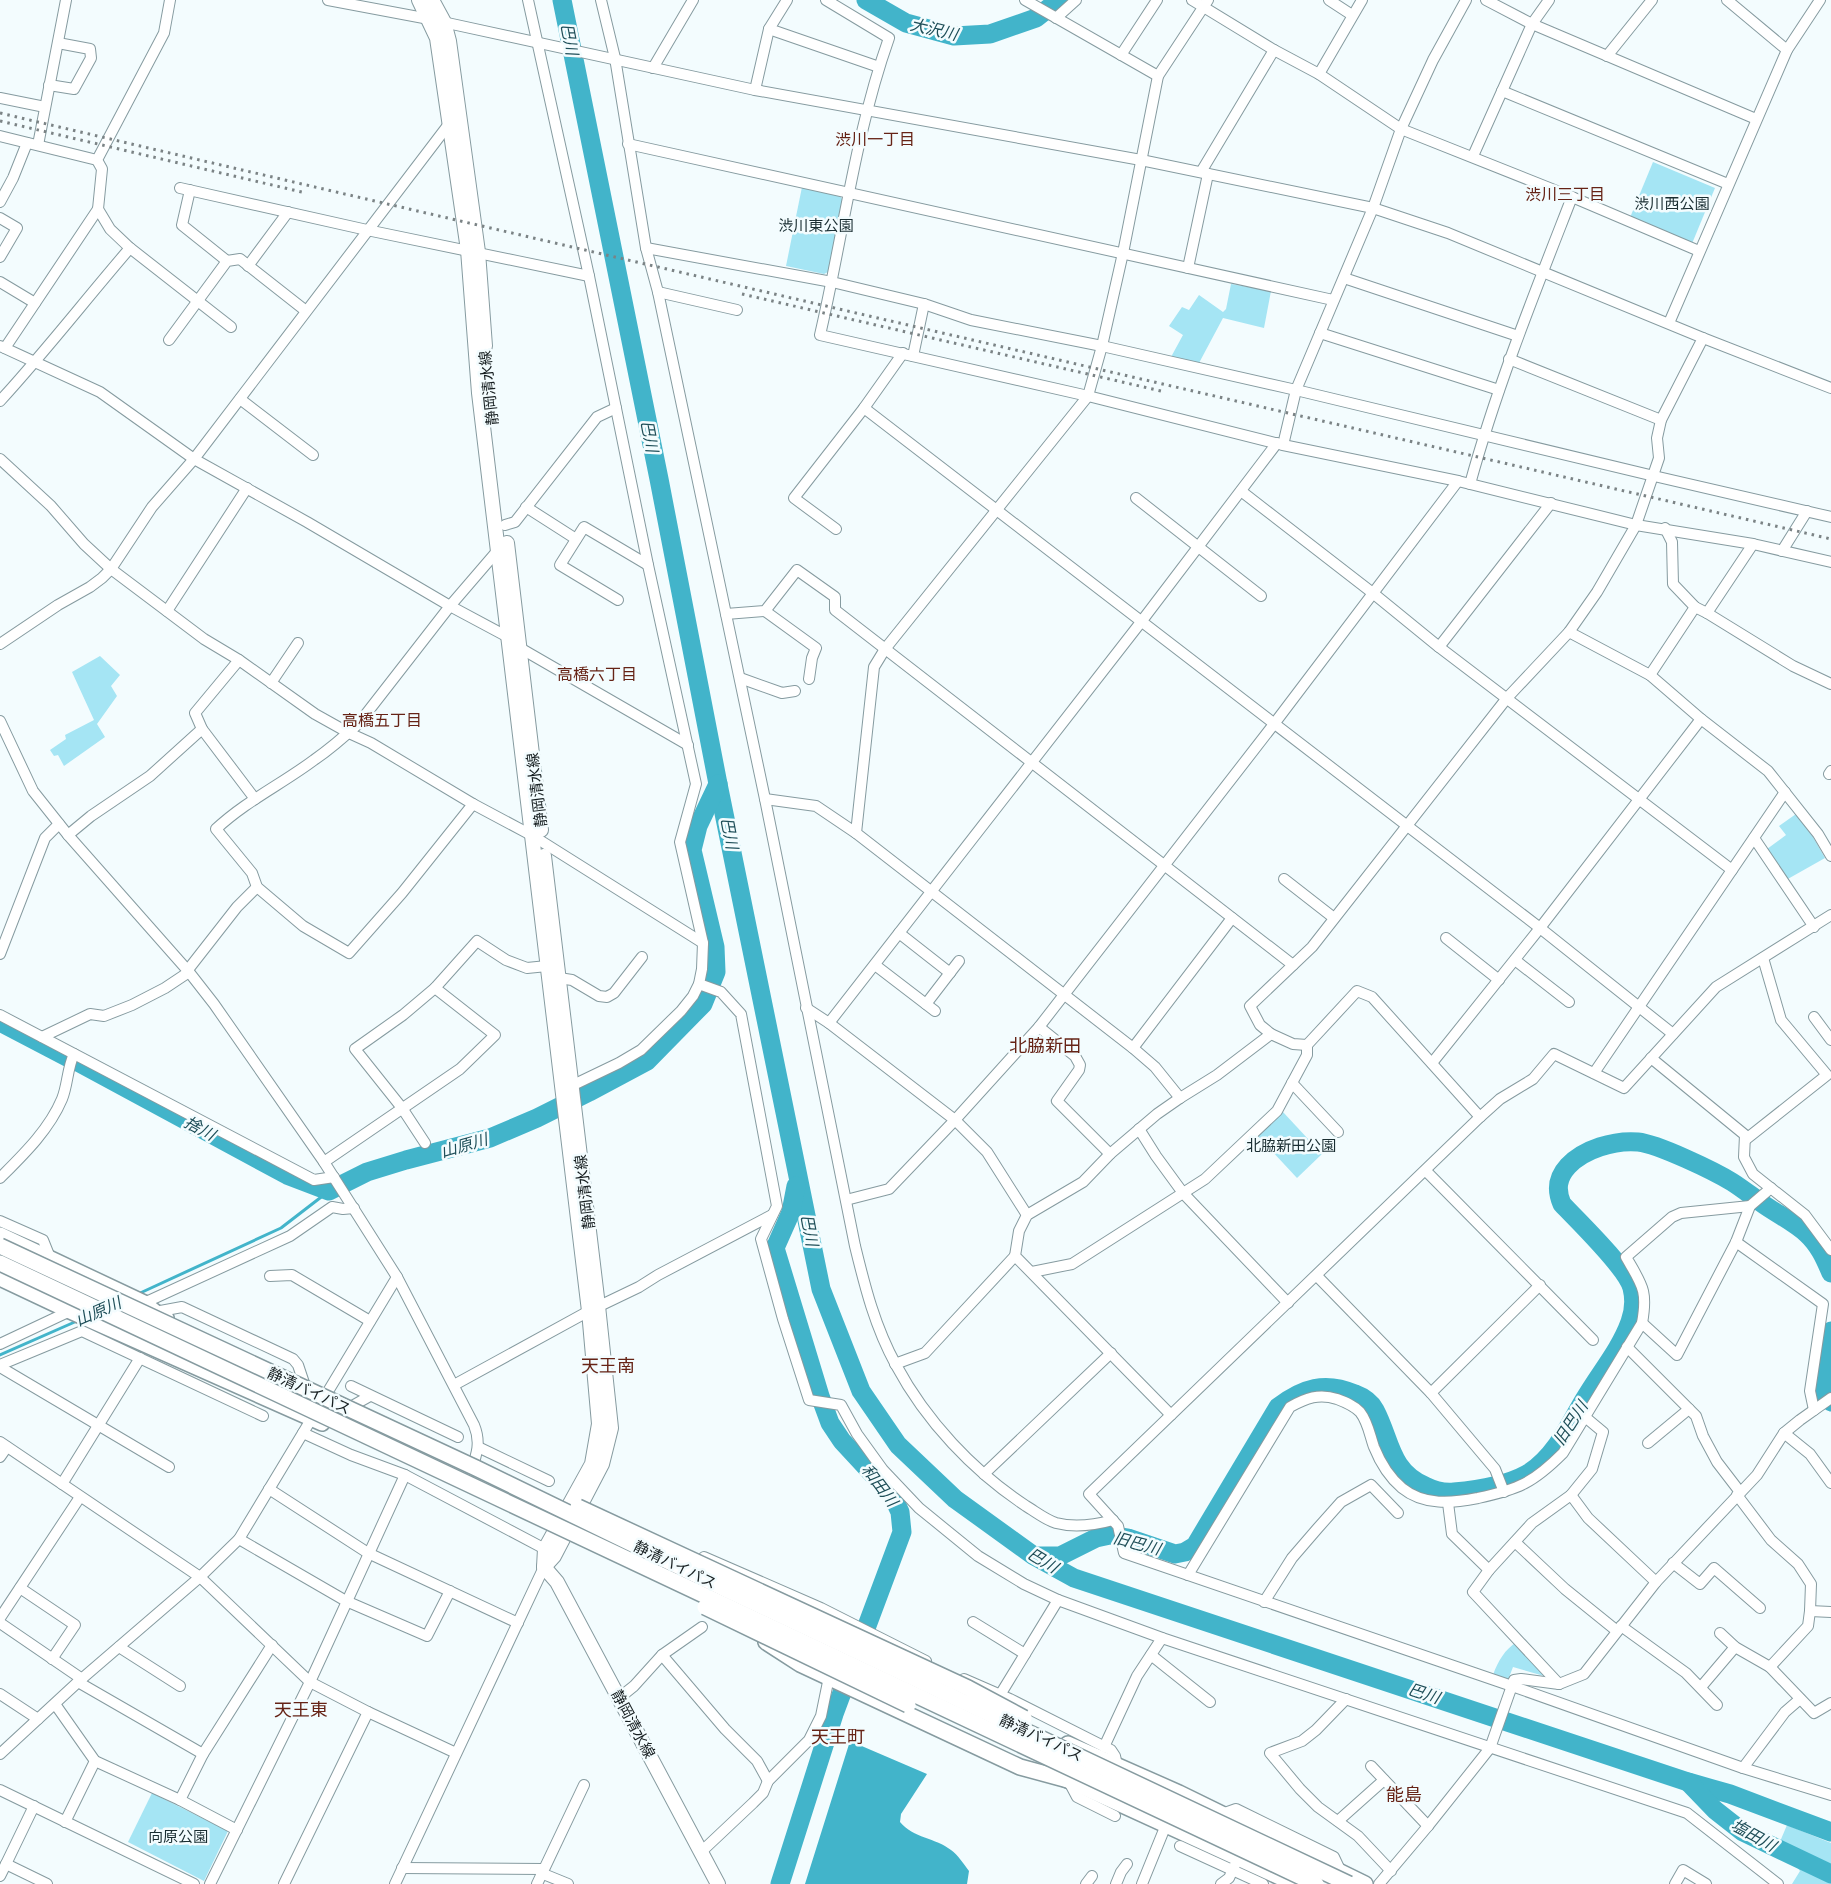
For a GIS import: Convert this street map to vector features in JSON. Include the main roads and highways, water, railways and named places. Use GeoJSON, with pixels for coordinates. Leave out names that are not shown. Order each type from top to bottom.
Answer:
{"type":"FeatureCollection","features":[{"type":"Feature","properties":{"kind":"highway"},"geometry":{"type":"LineString","coordinates":[[0,1235],[150,1308],[315,1399],[470,1474],[1179,1793],[1345,1878],[1366,1884]]}},
{"type":"Feature","properties":{"kind":"highway","name":"静清バイパス"},"geometry":{"type":"LineString","coordinates":[[0,1246],[1316,1884]]}},
{"type":"Feature","properties":{"kind":"highway","name":"静清バイパス"},"geometry":{"type":"LineString","coordinates":[[0,1263],[727,1590],[1345,1878]]}},
{"type":"Feature","properties":{"kind":"highway"},"geometry":{"type":"LineString","coordinates":[[0,1278],[312,1418],[560,1533],[724,1612],[800,1664],[1020,1767],[1068,1780]]}},
{"type":"Feature","properties":{"kind":"highway"},"geometry":{"type":"LineString","coordinates":[[470,1474],[540,1528],[908,1705],[1166,1824],[1236,1864],[1295,1884]]}},
{"type":"Feature","properties":{"kind":"highway"},"geometry":{"type":"LineString","coordinates":[[470,1474],[531,1487],[615,1523],[968,1688],[1024,1718],[1037,1730]]}},
{"type":"Feature","properties":{"kind":"main road","name":"静岡清水線"},"geometry":{"type":"LineString","coordinates":[[419,0],[438,38],[449,124],[473,251],[479,393],[508,637],[558,978],[567,1088],[594,1309],[611,1428],[602,1464],[573,1519],[545,1549],[544,1567],[557,1582],[718,1884]]}},
{"type":"Feature","properties":{"kind":"main road","name":"静岡清水線"},"geometry":{"type":"LineString","coordinates":[[432,0],[444,22],[450,41],[520,648],[538,839],[547,966],[567,1088]]}},
{"type":"Feature","properties":{"kind":"main road","name":"静岡清水線"},"geometry":{"type":"LineString","coordinates":[[544,1567],[554,1556],[560,1533]]}},
{"type":"Feature","properties":{"kind":"waterway","name":"巴川"},"geometry":{"type":"LineString","coordinates":[[562,0],[821,1289],[861,1391],[898,1445],[955,1499],[1034,1556],[1074,1578],[1688,1782],[1730,1794],[1831,1832]]}},
{"type":"Feature","properties":{"kind":"waterway","name":"大沢川"},"geometry":{"type":"LineString","coordinates":[[866,0],[906,23],[954,36],[990,34],[1036,18],[1059,0]]}},
{"type":"Feature","properties":{"kind":"waterway","name":"山原川"},"geometry":{"type":"LineString","coordinates":[[74,1060],[287,1175],[329,1191],[367,1172],[490,1138],[537,1118],[647,1061],[703,1004],[716,972],[715,947],[692,850],[698,826],[718,784]]}},
{"type":"Feature","properties":{"kind":"waterway","name":"捨川"},"geometry":{"type":"LineString","coordinates":[[0,1022],[69,1058]]}},
{"type":"Feature","properties":{"kind":"waterway","name":"旧巴川"},"geometry":{"type":"LineString","coordinates":[[1035,1556],[1060,1556],[1096,1538],[1110,1535],[1128,1538],[1175,1554],[1185,1552],[1195,1546],[1278,1407],[1296,1395],[1315,1388],[1324,1387],[1344,1390],[1361,1396],[1369,1402],[1380,1421],[1392,1453],[1404,1472],[1432,1489],[1450,1492],[1501,1484],[1519,1478],[1540,1465],[1561,1440],[1621,1342],[1630,1322],[1634,1305],[1632,1288],[1628,1279],[1602,1245],[1562,1204],[1559,1194],[1559,1184],[1564,1171],[1575,1160],[1591,1150],[1610,1144],[1638,1142],[1659,1148],[1724,1177],[1807,1234],[1818,1247],[1831,1273]]}},
{"type":"Feature","properties":{"kind":"waterway","name":"和田川"},"geometry":{"type":"LineString","coordinates":[[780,1884],[834,1714],[902,1532],[900,1512],[892,1495],[842,1441],[830,1423],[820,1396],[775,1248],[791,1212],[796,1186]]}},
{"type":"Feature","properties":{"kind":"waterway","name":"山原川"},"geometry":{"type":"LineString","coordinates":[[138,1294],[281,1228],[329,1191]]}},
{"type":"Feature","properties":{"kind":"waterway","name":"山原川"},"geometry":{"type":"LineString","coordinates":[[0,1355],[77,1321]]}},
{"type":"Feature","properties":{"kind":"waterway","name":"旧巴川"},"geometry":{"type":"LineString","coordinates":[[1831,1331],[1823,1377],[1824,1393],[1831,1402]]}},
{"type":"Feature","properties":{"kind":"waterway","name":"塩田川"},"geometry":{"type":"LineString","coordinates":[[1688,1782],[1715,1810],[1743,1832],[1831,1874]]}},
{"type":"Feature","properties":{"kind":"railway"},"geometry":{"type":"LineString","coordinates":[[0,113],[1831,539]]}},
{"type":"Feature","properties":{"kind":"railway"},"geometry":{"type":"LineString","coordinates":[[0,121],[306,193]]}},
{"type":"Feature","properties":{"kind":"railway"},"geometry":{"type":"LineString","coordinates":[[742,294],[1161,391]]}},
{"type":"Feature","properties":{"kind":"district","name":"渋川一丁目"},"geometry":{"type":"Point","coordinates":[875,139]}},
{"type":"Feature","properties":{"kind":"district","name":"渋川三丁目"},"geometry":{"type":"Point","coordinates":[1565,194]}},
{"type":"Feature","properties":{"kind":"district","name":"高橋六丁目"},"geometry":{"type":"Point","coordinates":[597,674]}},
{"type":"Feature","properties":{"kind":"district","name":"高橋五丁目"},"geometry":{"type":"Point","coordinates":[382,720]}},
{"type":"Feature","properties":{"kind":"district","name":"北脇新田"},"geometry":{"type":"Point","coordinates":[1045,1046]}},
{"type":"Feature","properties":{"kind":"district","name":"天王南"},"geometry":{"type":"Point","coordinates":[608,1366]}},
{"type":"Feature","properties":{"kind":"district","name":"天王東"},"geometry":{"type":"Point","coordinates":[301,1710]}},
{"type":"Feature","properties":{"kind":"district","name":"天王町"},"geometry":{"type":"Point","coordinates":[838,1737]}},
{"type":"Feature","properties":{"kind":"district","name":"能島"},"geometry":{"type":"Point","coordinates":[1404,1795]}},
{"type":"Feature","properties":{"kind":"park label","name":"渋川西公園"},"geometry":{"type":"Point","coordinates":[1672,204]}},
{"type":"Feature","properties":{"kind":"park label","name":"渋川東公園"},"geometry":{"type":"Point","coordinates":[816,226]}},
{"type":"Feature","properties":{"kind":"park label","name":"北脇新田公園"},"geometry":{"type":"Point","coordinates":[1291,1146]}},
{"type":"Feature","properties":{"kind":"park label","name":"向原公園"},"geometry":{"type":"Point","coordinates":[178,1837]}}]}
